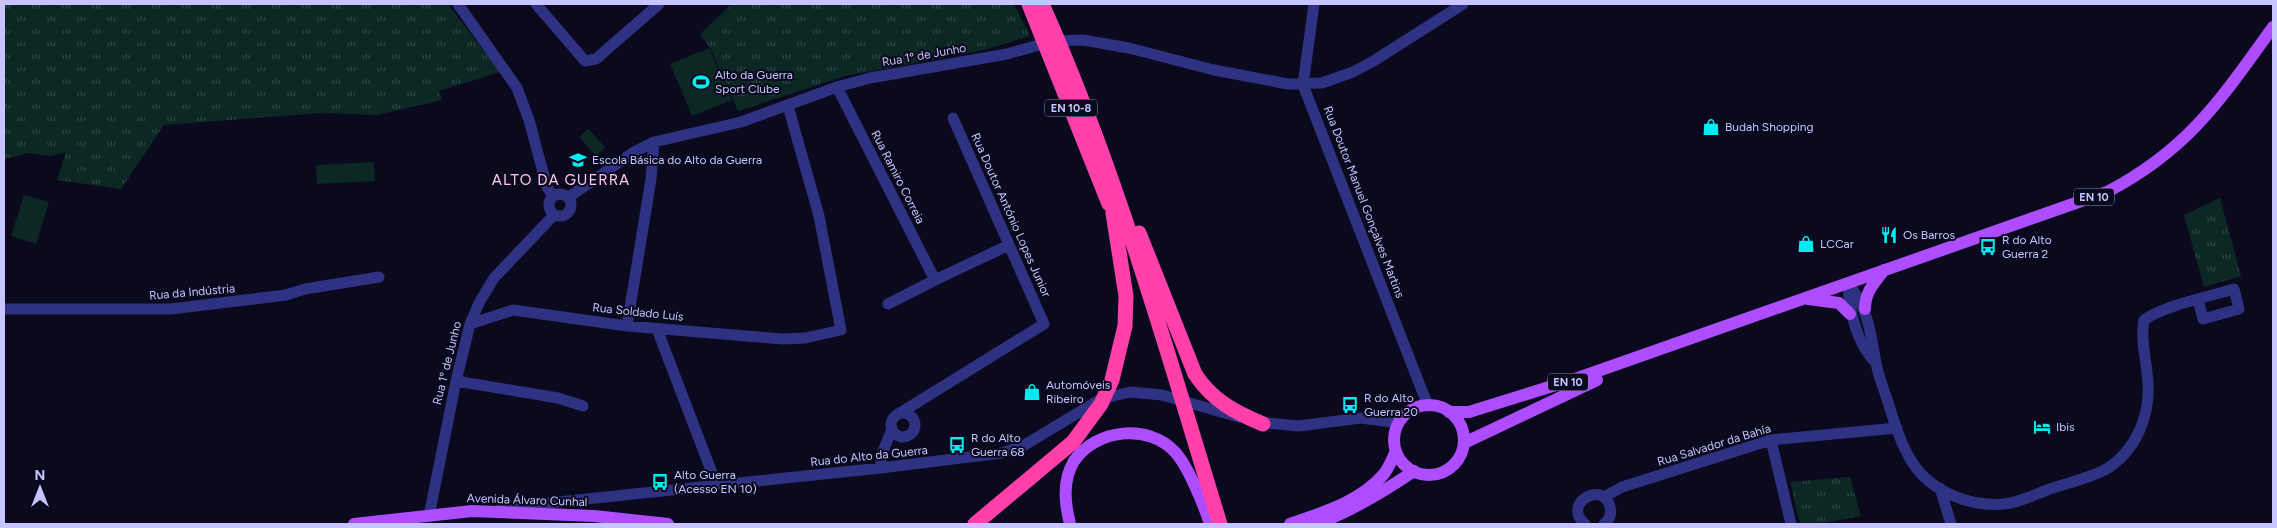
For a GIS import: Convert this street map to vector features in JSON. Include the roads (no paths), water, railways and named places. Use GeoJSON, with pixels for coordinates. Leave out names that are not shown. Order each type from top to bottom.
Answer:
{"type":"FeatureCollection","features":[{"type":"Feature","properties":{"kind":"highway","name":"EN 10-8"},"geometry":{"type":"LineString","coordinates":[[1029,4],[1113,213],[1163,355],[1210,515],[1220,524]]}},
{"type":"Feature","properties":{"kind":"highway","name":"EN 10-8"},"geometry":{"type":"LineString","coordinates":[[1042,4],[1066,57],[1103,155],[1146,282],[1163,355]]}},
{"type":"Feature","properties":{"kind":"highway"},"geometry":{"type":"LineString","coordinates":[[1103,155],[1115,175],[1195,374],[1204,388],[1223,405],[1263,424]]}},
{"type":"Feature","properties":{"kind":"highway"},"geometry":{"type":"LineString","coordinates":[[975,524],[1074,442],[1090,422],[1112,380],[1125,326],[1126,296],[1113,213]]}},
{"type":"Feature","properties":{"kind":"main road","name":"EN 10"},"geometry":{"type":"LineString","coordinates":[[1449,412],[1469,412],[1684,342],[1848,282],[2107,192],[2156,163],[2185,139],[2220,100],[2273,27]]}},
{"type":"Feature","properties":{"kind":"main road"},"geometry":{"type":"LineString","coordinates":[[2256,50],[2273,44]]}},
{"type":"Feature","properties":{"kind":"main road"},"geometry":{"type":"LineString","coordinates":[[1865,309],[1865,300],[1869,289],[1884,270]]}},
{"type":"Feature","properties":{"kind":"main road"},"geometry":{"type":"LineString","coordinates":[[1803,298],[1832,300],[1846,307],[1850,314]]}},
{"type":"Feature","properties":{"kind":"main road","name":"EN 10"},"geometry":{"type":"LineString","coordinates":[[1464,443],[1570,392],[1684,342]]}},
{"type":"Feature","properties":{"kind":"main road"},"geometry":{"type":"LineString","coordinates":[[1428,406],[1449,412],[1459,422],[1464,443],[1459,457],[1449,469],[1430,475],[1414,471],[1402,462],[1396,451],[1394,437],[1399,423],[1411,410],[1428,406]]}},
{"type":"Feature","properties":{"kind":"main road"},"geometry":{"type":"LineString","coordinates":[[1070,524],[1065,504],[1066,481],[1074,461],[1092,443],[1115,433],[1140,433],[1162,441],[1175,451],[1210,515]]}},
{"type":"Feature","properties":{"kind":"main road"},"geometry":{"type":"LineString","coordinates":[[1290,524],[1343,503],[1371,487],[1383,475],[1396,451]]}},
{"type":"Feature","properties":{"kind":"main road"},"geometry":{"type":"LineString","coordinates":[[1318,524],[1377,496],[1414,471]]}},
{"type":"Feature","properties":{"kind":"main road","name":"Avenida Álvaro Cunhal"},"geometry":{"type":"LineString","coordinates":[[354,524],[472,510],[584,516],[668,524]]}},
{"type":"Feature","properties":{"kind":"main road"},"geometry":{"type":"LineString","coordinates":[[1330,524],[1342,514]]}},
{"type":"Feature","properties":{"kind":"street"},"geometry":{"type":"LineString","coordinates":[[458,4],[517,88],[530,120],[547,187],[553,196]]}},
{"type":"Feature","properties":{"kind":"street"},"geometry":{"type":"LineString","coordinates":[[536,4],[585,61],[596,59],[659,4]]}},
{"type":"Feature","properties":{"kind":"street","name":"Rua Doutor Manuel Gonçalves Martins"},"geometry":{"type":"LineString","coordinates":[[1314,4],[1303,85],[1428,406]]}},
{"type":"Feature","properties":{"kind":"street","name":"Rua 1º de Junho"},"geometry":{"type":"LineString","coordinates":[[568,197],[634,152],[654,142],[741,122],[837,87],[870,78],[1007,54],[1053,41],[1099,42],[1214,70],[1288,84],[1322,83],[1359,69],[1463,4]]}},
{"type":"Feature","properties":{"kind":"street","name":"Rua Ramiro Correia"},"geometry":{"type":"LineString","coordinates":[[837,87],[935,280]]}},
{"type":"Feature","properties":{"kind":"street","name":"Rua Soldado Luís"},"geometry":{"type":"LineString","coordinates":[[470,324],[513,310],[627,326],[782,339],[805,338],[840,330],[819,216],[788,106]]}},
{"type":"Feature","properties":{"kind":"street","name":"Rua Doutor António Lopes Junior"},"geometry":{"type":"LineString","coordinates":[[900,413],[1044,324],[953,118]]}},
{"type":"Feature","properties":{"kind":"street"},"geometry":{"type":"LineString","coordinates":[[627,326],[651,179],[654,142]]}},
{"type":"Feature","properties":{"kind":"street"},"geometry":{"type":"LineString","coordinates":[[561,194],[568,197],[572,206],[570,211],[563,216],[554,215],[549,206],[553,196],[561,194]]}},
{"type":"Feature","properties":{"kind":"street","name":"Rua 1º de Junho"},"geometry":{"type":"LineString","coordinates":[[429,516],[456,381],[470,324],[480,301],[494,278],[554,215]]}},
{"type":"Feature","properties":{"kind":"street"},"geometry":{"type":"LineString","coordinates":[[888,304],[1009,245]]}},
{"type":"Feature","properties":{"kind":"street","name":"Rua da Indústria"},"geometry":{"type":"LineString","coordinates":[[4,309],[134,311],[189,308],[286,296],[305,288],[379,277]]}},
{"type":"Feature","properties":{"kind":"street"},"geometry":{"type":"LineString","coordinates":[[1848,282],[1865,309],[1876,353],[1876,362],[1896,428],[1913,464],[1940,488],[1962,500],[1984,504],[2006,504],[2107,469],[2123,456],[2135,441],[2146,410],[2148,384],[2142,330],[2144,320],[2152,314],[2198,300]]}},
{"type":"Feature","properties":{"kind":"street"},"geometry":{"type":"LineString","coordinates":[[1848,282],[1850,314],[1869,355],[1876,362]]}},
{"type":"Feature","properties":{"kind":"street"},"geometry":{"type":"LineString","coordinates":[[657,329],[718,486]]}},
{"type":"Feature","properties":{"kind":"street"},"geometry":{"type":"LineString","coordinates":[[456,381],[558,398],[583,406]]}},
{"type":"Feature","properties":{"kind":"street","name":"Rua do Alto da Guerra"},"geometry":{"type":"LineString","coordinates":[[472,510],[718,486],[1002,453],[1023,446],[1101,399],[1130,392],[1162,395],[1263,424],[1302,425],[1361,418],[1399,423]]}},
{"type":"Feature","properties":{"kind":"street"},"geometry":{"type":"LineString","coordinates":[[881,468],[881,456],[892,429],[892,419],[900,413],[909,414],[915,426],[914,431],[902,437],[892,429]]}},
{"type":"Feature","properties":{"kind":"street","name":"Rua Salvador da Bahía"},"geometry":{"type":"LineString","coordinates":[[1585,524],[1578,512],[1580,502],[1588,496],[1599,495],[1604,497],[1622,487],[1772,440],[1896,428]]}},
{"type":"Feature","properties":{"kind":"street"},"geometry":{"type":"LineString","coordinates":[[1772,440],[1791,524]]}},
{"type":"Feature","properties":{"kind":"street"},"geometry":{"type":"LineString","coordinates":[[1940,488],[1951,524]]}},
{"type":"Feature","properties":{"kind":"street"},"geometry":{"type":"LineString","coordinates":[[1604,497],[1608,501],[1611,512],[1610,517],[1604,524]]}},
{"type":"Feature","properties":{"kind":"place","name":"Alto da Guerra Sport Clube"},"geometry":{"type":"Point","coordinates":[701,82]}},
{"type":"Feature","properties":{"kind":"place","name":"Budah Shopping"},"geometry":{"type":"Point","coordinates":[1711,127]}},
{"type":"Feature","properties":{"kind":"place","name":"Escola Básica do Alto da Guerra"},"geometry":{"type":"Point","coordinates":[578,160]}},
{"type":"Feature","properties":{"kind":"place","name":"Os Barros"},"geometry":{"type":"Point","coordinates":[1889,235]}},
{"type":"Feature","properties":{"kind":"place","name":"LCCar"},"geometry":{"type":"Point","coordinates":[1806,244]}},
{"type":"Feature","properties":{"kind":"place","name":"R do Alto Guerra 2"},"geometry":{"type":"Point","coordinates":[1988,247]}},
{"type":"Feature","properties":{"kind":"place","name":"Automóveis Ribeiro"},"geometry":{"type":"Point","coordinates":[1032,392]}},
{"type":"Feature","properties":{"kind":"place","name":"R do Alto Guerra 20"},"geometry":{"type":"Point","coordinates":[1350,405]}},
{"type":"Feature","properties":{"kind":"place","name":"Ibis"},"geometry":{"type":"Point","coordinates":[2042,427]}},
{"type":"Feature","properties":{"kind":"place","name":"R do Alto Guerra 68"},"geometry":{"type":"Point","coordinates":[957,445]}},
{"type":"Feature","properties":{"kind":"place","name":"Alto Guerra (Acesso EN 10)"},"geometry":{"type":"Point","coordinates":[660,482]}},
{"type":"Feature","properties":{"kind":"district","name":"ALTO DA GUERRA"},"geometry":{"type":"Point","coordinates":[561,180]}}]}
